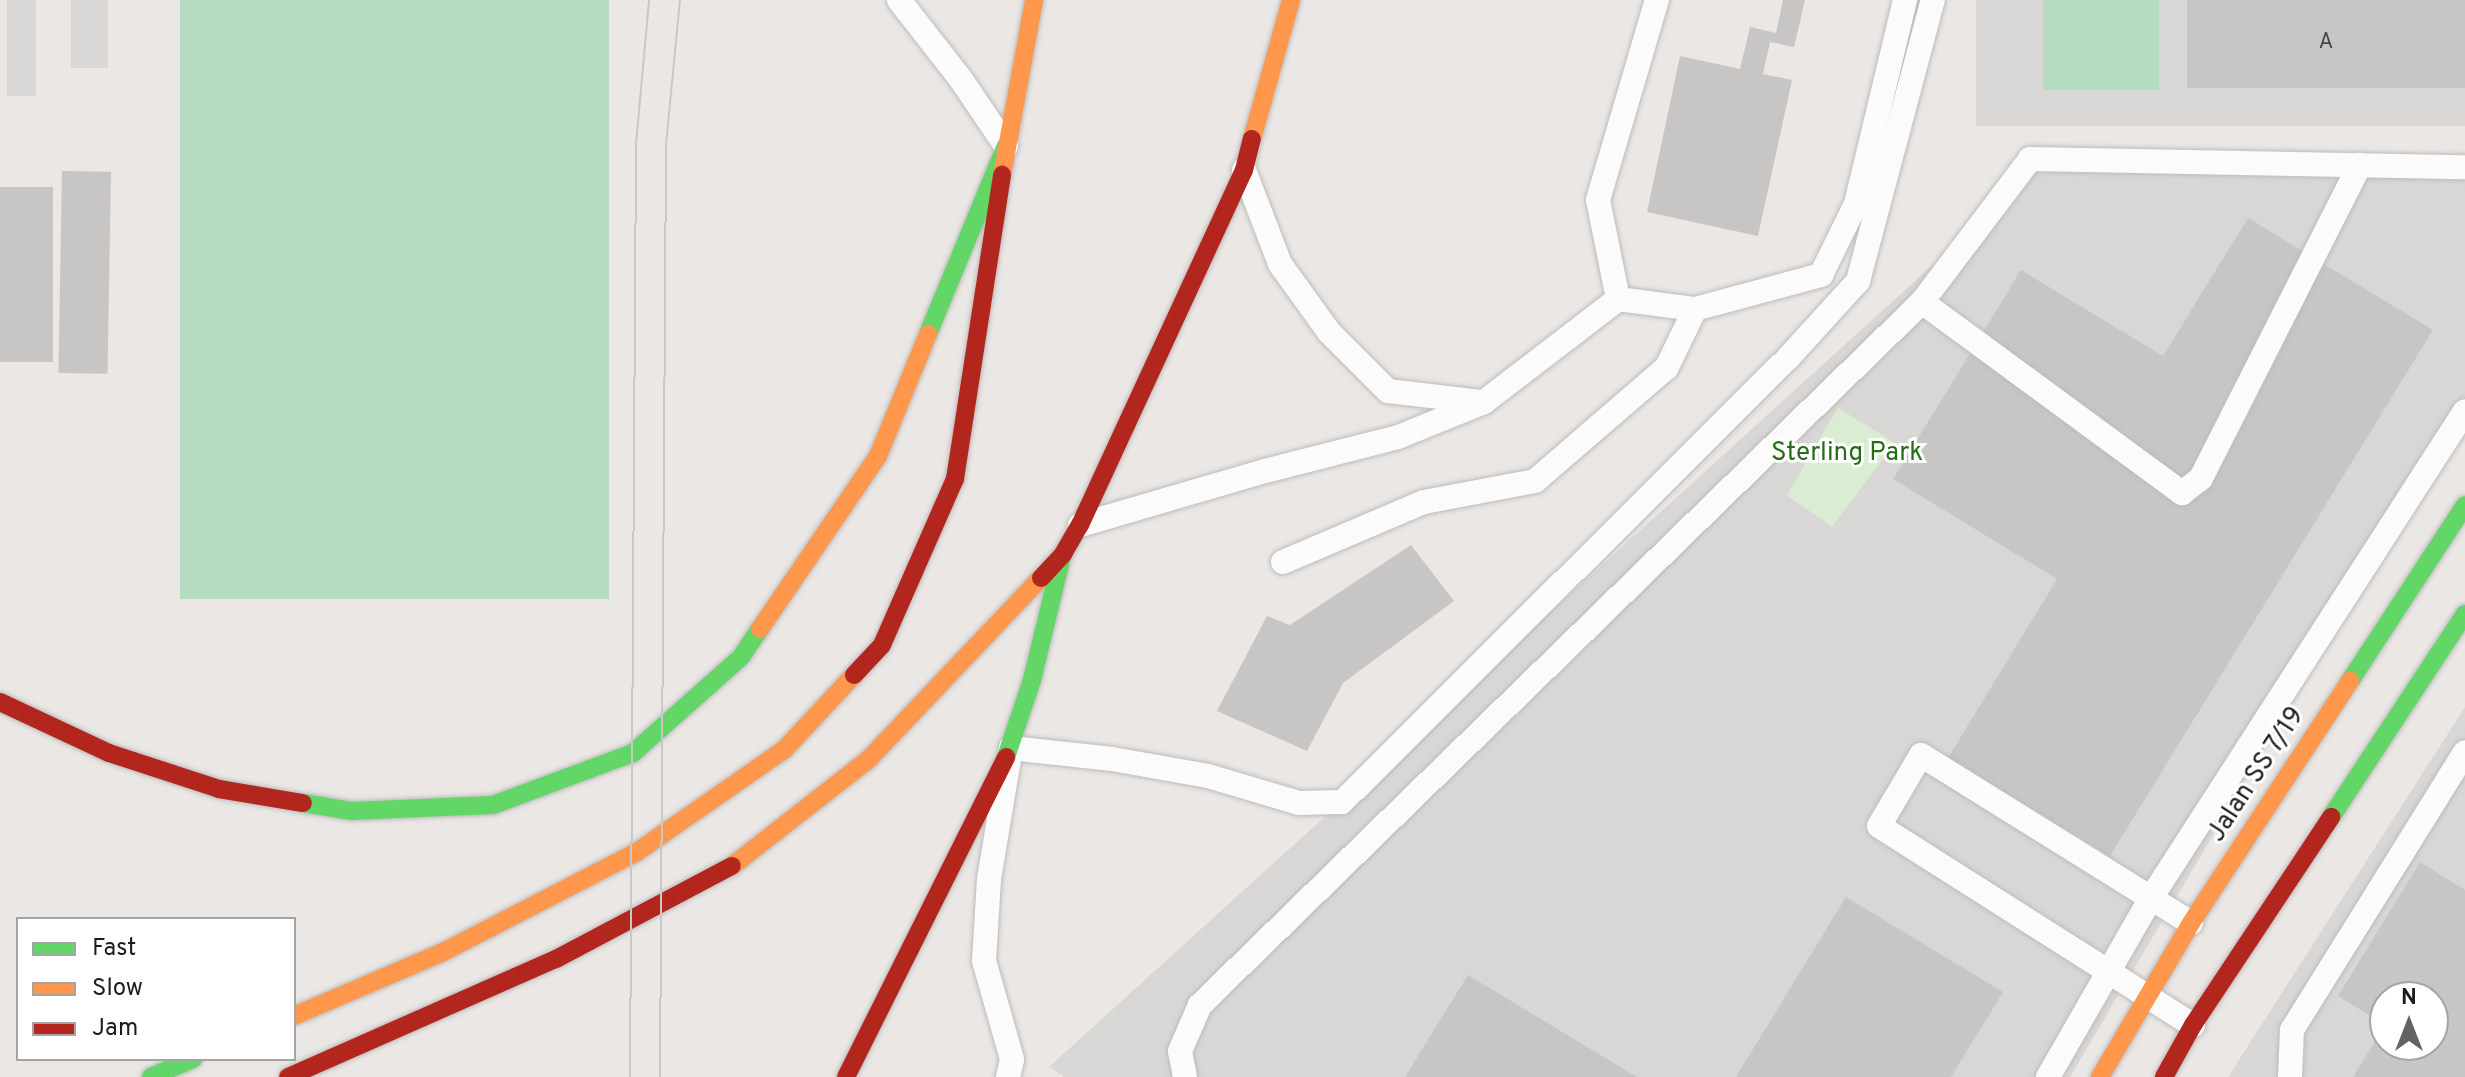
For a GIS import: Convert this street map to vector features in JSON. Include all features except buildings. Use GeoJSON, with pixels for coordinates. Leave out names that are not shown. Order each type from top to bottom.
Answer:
{"type":"FeatureCollection","features":[{"type":"Feature","properties":{"kind":"main road"},"geometry":{"type":"LineString","coordinates":[[296,1015],[443,952],[637,852],[784,750],[882,645],[955,479],[1006,146],[1034,0]]}},
{"type":"Feature","properties":{"kind":"main road"},"geometry":{"type":"LineString","coordinates":[[288,1077],[556,959],[724,872],[869,759],[1063,554],[1080,525],[1244,170],[1291,0]]}},
{"type":"Feature","properties":{"kind":"main road"},"geometry":{"type":"LineString","coordinates":[[0,702],[109,753],[219,789],[352,811],[493,805],[633,753],[741,657],[878,456],[1006,146]]}},
{"type":"Feature","properties":{"kind":"main road","name":"Jalan SS 7/19"},"geometry":{"type":"LineString","coordinates":[[2100,1077],[2191,923],[2465,505]]}},
{"type":"Feature","properties":{"kind":"main road"},"geometry":{"type":"LineString","coordinates":[[846,1077],[1011,748],[1032,680],[1063,554]]}},
{"type":"Feature","properties":{"kind":"main road"},"geometry":{"type":"LineString","coordinates":[[2164,1077],[2193,1025],[2465,614]]}},
{"type":"Feature","properties":{"kind":"main road"},"geometry":{"type":"LineString","coordinates":[[151,1077],[188,1061]]}},
{"type":"Feature","properties":{"kind":"lane"},"geometry":{"type":"LineString","coordinates":[[899,0],[960,78],[1006,146]]}},
{"type":"Feature","properties":{"kind":"lane"},"geometry":{"type":"LineString","coordinates":[[1618,299],[1598,200],[1657,0]]}},
{"type":"Feature","properties":{"kind":"lane"},"geometry":{"type":"LineString","coordinates":[[1080,525],[1265,471],[1398,437],[1484,402],[1618,299],[1695,309],[1821,275],[1856,204],[1905,0]]}},
{"type":"Feature","properties":{"kind":"lane"},"geometry":{"type":"LineString","coordinates":[[1008,1077],[1012,1059],[984,961],[989,879],[1011,748],[1112,759],[1208,776],[1299,803],[1342,802],[1777,370],[1858,281],[1933,0]]}},
{"type":"Feature","properties":{"kind":"lane"},"geometry":{"type":"LineString","coordinates":[[1185,1077],[1180,1051],[1200,1005],[1922,302],[2030,159],[2465,167]]}},
{"type":"Feature","properties":{"kind":"lane"},"geometry":{"type":"LineString","coordinates":[[1922,302],[2182,493],[2201,478],[2360,165]]}},
{"type":"Feature","properties":{"kind":"lane"},"geometry":{"type":"LineString","coordinates":[[1244,170],[1280,264],[1329,332],[1388,391],[1484,402]]}},
{"type":"Feature","properties":{"kind":"lane"},"geometry":{"type":"LineString","coordinates":[[1283,562],[1424,502],[1535,481],[1667,367],[1695,309]]}},
{"type":"Feature","properties":{"kind":"lane"},"geometry":{"type":"LineString","coordinates":[[2048,1077],[2111,973],[2151,898],[2465,411]]}},
{"type":"Feature","properties":{"kind":"lane"},"geometry":{"type":"LineString","coordinates":[[2290,1077],[2292,1030],[2465,752]]}},
{"type":"Feature","properties":{"kind":"lane"},"geometry":{"type":"LineString","coordinates":[[2191,923],[1921,755],[1879,826],[2193,1025]]}},
{"type":"Feature","properties":{"kind":"shaded area"},"geometry":{"type":"Polygon","coordinates":[[[7,0],[36,0],[36,96],[7,96],[7,0]]]}},
{"type":"Feature","properties":{"kind":"shaded area"},"geometry":{"type":"Polygon","coordinates":[[[71,0],[108,0],[108,68],[71,68],[71,0]]]}},
{"type":"Feature","properties":{"kind":"shaded area"},"geometry":{"type":"Polygon","coordinates":[[[1976,0],[2465,0],[2465,126],[1976,126],[1976,0]]]}},
{"type":"Feature","properties":{"kind":"shaded area"},"geometry":{"type":"Polygon","coordinates":[[[2465,163],[2465,422],[2377,558],[2070,1077],[1065,1077],[1049,1067],[2034,173],[2465,163]]]}},
{"type":"Feature","properties":{"kind":"shaded area"},"geometry":{"type":"Polygon","coordinates":[[[2465,707],[2465,1077],[2228,1077],[2465,707]]]}},
{"type":"Feature","properties":{"kind":"green space"},"geometry":{"type":"Polygon","coordinates":[[[180,0],[609,0],[609,599],[180,599],[180,0]]]}},
{"type":"Feature","properties":{"kind":"green space"},"geometry":{"type":"Polygon","coordinates":[[[2043,0],[2159,0],[2159,90],[2043,90],[2043,0]]]}},
{"type":"Feature","properties":{"kind":"green space","name":"Sterling Park"},"geometry":{"type":"Polygon","coordinates":[[[1838,408],[1895,443],[1832,527],[1787,495],[1838,408]]]}},
{"type":"Feature","properties":{"kind":"tram line"},"geometry":{"type":"LineString","coordinates":[[630,1077],[636,144],[649,0]]}},
{"type":"Feature","properties":{"kind":"tram line"},"geometry":{"type":"LineString","coordinates":[[660,1077],[666,145],[680,0]]}},
{"type":"Feature","properties":{"kind":"traffic: fast"},"geometry":{"type":"LineString","coordinates":[[928,334],[1006,146]]}},
{"type":"Feature","properties":{"kind":"traffic: fast"},"geometry":{"type":"LineString","coordinates":[[2350,681],[2465,505]]}},
{"type":"Feature","properties":{"kind":"traffic: fast"},"geometry":{"type":"LineString","coordinates":[[1006,757],[1032,680],[1062,556]]}},
{"type":"Feature","properties":{"kind":"traffic: fast"},"geometry":{"type":"LineString","coordinates":[[2331,817],[2465,614]]}},
{"type":"Feature","properties":{"kind":"traffic: fast"},"geometry":{"type":"LineString","coordinates":[[303,803],[352,811],[493,805],[633,753],[741,657],[760,629]]}},
{"type":"Feature","properties":{"kind":"traffic: fast"},"geometry":{"type":"LineString","coordinates":[[151,1077],[188,1061]]}},
{"type":"Feature","properties":{"kind":"traffic: slow"},"geometry":{"type":"LineString","coordinates":[[1002,175],[1034,0]]}},
{"type":"Feature","properties":{"kind":"traffic: slow"},"geometry":{"type":"LineString","coordinates":[[1252,139],[1291,0]]}},
{"type":"Feature","properties":{"kind":"traffic: slow"},"geometry":{"type":"LineString","coordinates":[[760,629],[878,456],[928,334]]}},
{"type":"Feature","properties":{"kind":"traffic: slow"},"geometry":{"type":"LineString","coordinates":[[732,866],[869,759],[1041,578]]}},
{"type":"Feature","properties":{"kind":"traffic: slow"},"geometry":{"type":"LineString","coordinates":[[296,1015],[443,952],[637,852],[784,750],[854,675]]}},
{"type":"Feature","properties":{"kind":"traffic: slow"},"geometry":{"type":"LineString","coordinates":[[2100,1077],[2191,923],[2350,681]]}},
{"type":"Feature","properties":{"kind":"traffic: jam"},"geometry":{"type":"LineString","coordinates":[[1041,578],[1063,554],[1080,525],[1244,170],[1252,139]]}},
{"type":"Feature","properties":{"kind":"traffic: jam"},"geometry":{"type":"LineString","coordinates":[[854,675],[882,645],[955,479],[1002,175]]}},
{"type":"Feature","properties":{"kind":"traffic: jam"},"geometry":{"type":"LineString","coordinates":[[0,702],[109,753],[219,789],[303,803]]}},
{"type":"Feature","properties":{"kind":"traffic: jam"},"geometry":{"type":"LineString","coordinates":[[846,1077],[1006,757]]}},
{"type":"Feature","properties":{"kind":"traffic: jam"},"geometry":{"type":"LineString","coordinates":[[2164,1077],[2193,1025],[2331,817]]}},
{"type":"Feature","properties":{"kind":"traffic: jam"},"geometry":{"type":"LineString","coordinates":[[288,1077],[556,959],[732,866]]}}]}
